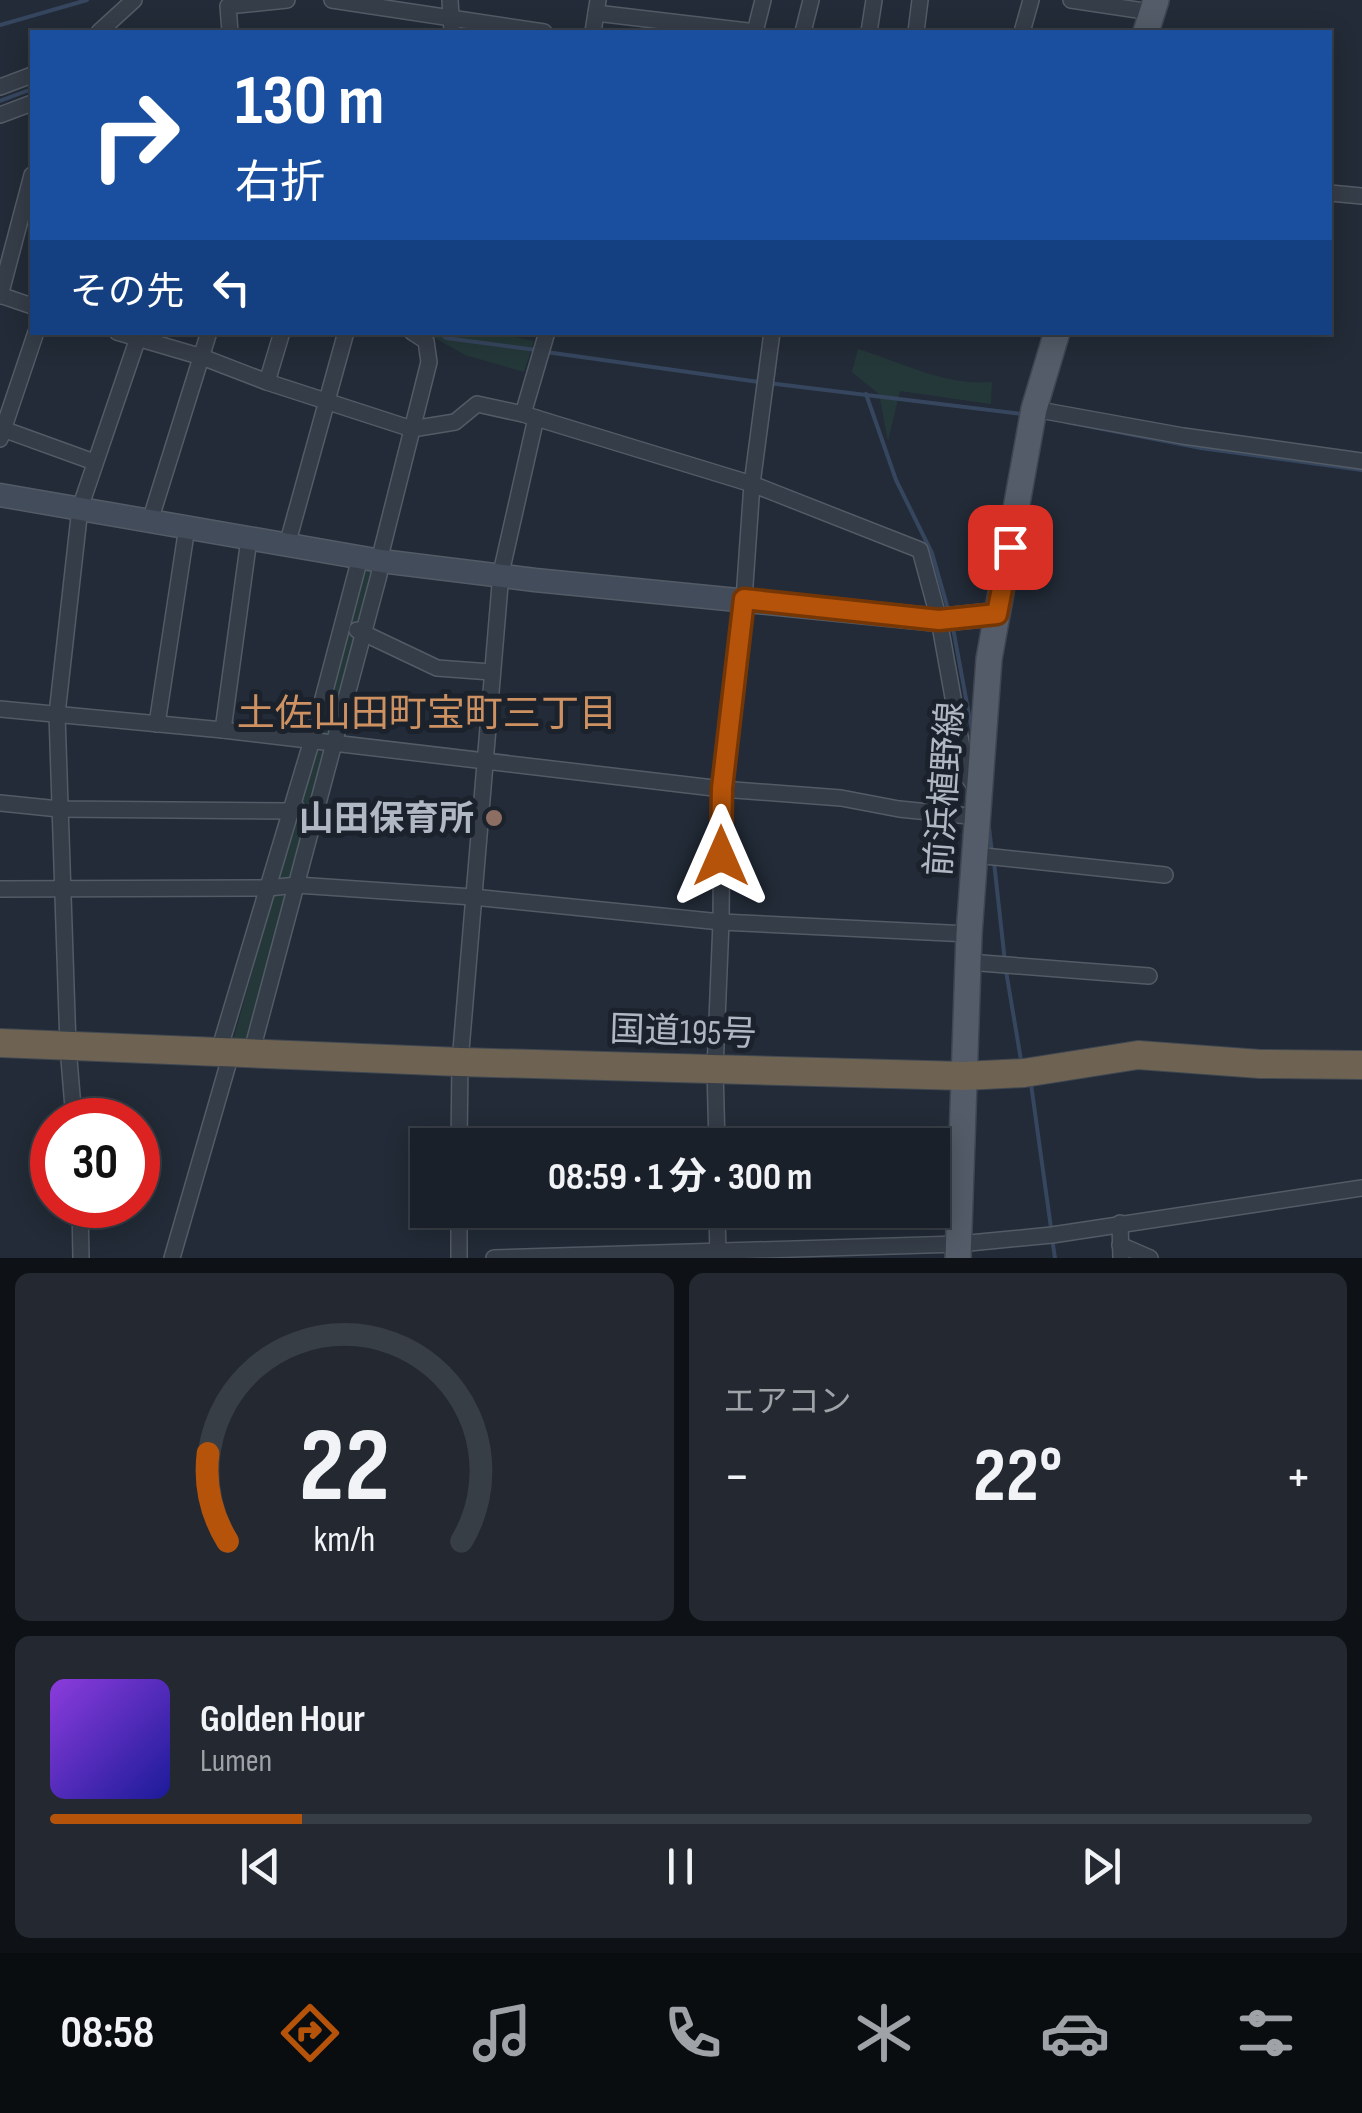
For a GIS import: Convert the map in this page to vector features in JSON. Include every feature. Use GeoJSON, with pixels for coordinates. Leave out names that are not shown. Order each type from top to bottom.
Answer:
{"type":"FeatureCollection","features":[{"type":"Feature","properties":{"kind":"highway","name":"国道195号"},"geometry":{"type":"LineString","coordinates":[[0,1043],[460,1062],[964,1076],[1024,1073],[1138,1055],[1260,1064],[1362,1065]]}},
{"type":"Feature","properties":{"kind":"main road","name":"前浜植野線"},"geometry":{"type":"LineString","coordinates":[[959,1251],[969,934],[987,856],[980,805],[989,659],[1033,417],[1056,335]]}},
{"type":"Feature","properties":{"kind":"street"},"geometry":{"type":"LineString","coordinates":[[102,30],[134,0]]}},
{"type":"Feature","properties":{"kind":"street"},"geometry":{"type":"LineString","coordinates":[[230,30],[228,3],[287,0]]}},
{"type":"Feature","properties":{"kind":"street"},"geometry":{"type":"LineString","coordinates":[[332,0],[452,25],[518,30]]}},
{"type":"Feature","properties":{"kind":"street"},"geometry":{"type":"LineString","coordinates":[[450,0],[452,25]]}},
{"type":"Feature","properties":{"kind":"street"},"geometry":{"type":"LineString","coordinates":[[756,30],[763,0]]}},
{"type":"Feature","properties":{"kind":"street"},"geometry":{"type":"LineString","coordinates":[[804,30],[811,0]]}},
{"type":"Feature","properties":{"kind":"street"},"geometry":{"type":"LineString","coordinates":[[870,30],[874,0]]}},
{"type":"Feature","properties":{"kind":"street"},"geometry":{"type":"LineString","coordinates":[[916,30],[920,0]]}},
{"type":"Feature","properties":{"kind":"street"},"geometry":{"type":"LineString","coordinates":[[1023,30],[1031,0]]}},
{"type":"Feature","properties":{"kind":"street"},"geometry":{"type":"LineString","coordinates":[[1071,0],[1151,15]]}},
{"type":"Feature","properties":{"kind":"street"},"geometry":{"type":"LineString","coordinates":[[597,7],[743,30]]}},
{"type":"Feature","properties":{"kind":"street"},"geometry":{"type":"LineString","coordinates":[[0,87],[30,76]]}},
{"type":"Feature","properties":{"kind":"street"},"geometry":{"type":"LineString","coordinates":[[0,115],[30,103]]}},
{"type":"Feature","properties":{"kind":"street"},"geometry":{"type":"LineString","coordinates":[[1332,193],[1362,196]]}},
{"type":"Feature","properties":{"kind":"street"},"geometry":{"type":"LineString","coordinates":[[27,212],[0,296],[30,305]]}},
{"type":"Feature","properties":{"kind":"street"},"geometry":{"type":"LineString","coordinates":[[35,335],[1,432],[94,462]]}},
{"type":"Feature","properties":{"kind":"street"},"geometry":{"type":"LineString","coordinates":[[150,522],[207,335]]}},
{"type":"Feature","properties":{"kind":"street"},"geometry":{"type":"LineString","coordinates":[[267,382],[281,335]]}},
{"type":"Feature","properties":{"kind":"street"},"geometry":{"type":"LineString","coordinates":[[288,545],[345,335]]}},
{"type":"Feature","properties":{"kind":"street"},"geometry":{"type":"LineString","coordinates":[[233,1054],[268,888],[290,810],[344,624],[370,560],[412,429],[429,362],[426,341],[417,335]]}},
{"type":"Feature","properties":{"kind":"street"},"geometry":{"type":"LineString","coordinates":[[460,1128],[460,1062],[500,574],[537,358],[546,335]]}},
{"type":"Feature","properties":{"kind":"street"},"geometry":{"type":"LineString","coordinates":[[717,1128],[722,788],[744,599],[752,484],[772,335]]}},
{"type":"Feature","properties":{"kind":"street"},"geometry":{"type":"LineString","coordinates":[[0,709],[57,714],[224,730],[485,763],[842,798],[899,809],[980,805],[967,775],[947,619],[920,550],[752,484],[529,416],[477,404],[455,422],[412,429],[140,336],[80,508],[57,714],[72,1098]]}},
{"type":"Feature","properties":{"kind":"street"},"geometry":{"type":"LineString","coordinates":[[1033,417],[1362,461]]}},
{"type":"Feature","properties":{"kind":"street"},"geometry":{"type":"LineString","coordinates":[[0,495],[370,560],[535,580],[947,619],[997,614]]}},
{"type":"Feature","properties":{"kind":"street"},"geometry":{"type":"LineString","coordinates":[[157,724],[187,527]]}},
{"type":"Feature","properties":{"kind":"street"},"geometry":{"type":"LineString","coordinates":[[224,730],[248,539]]}},
{"type":"Feature","properties":{"kind":"street"},"geometry":{"type":"LineString","coordinates":[[172,1258],[233,1054],[297,884],[364,632],[370,560]]}},
{"type":"Feature","properties":{"kind":"street"},"geometry":{"type":"LineString","coordinates":[[344,624],[438,668],[491,672]]}},
{"type":"Feature","properties":{"kind":"street"},"geometry":{"type":"LineString","coordinates":[[0,803],[59,809],[316,811]]}},
{"type":"Feature","properties":{"kind":"street"},"geometry":{"type":"LineString","coordinates":[[987,856],[1165,875]]}},
{"type":"Feature","properties":{"kind":"street"},"geometry":{"type":"LineString","coordinates":[[0,889],[268,888],[297,884],[721,922],[969,934]]}},
{"type":"Feature","properties":{"kind":"street"},"geometry":{"type":"LineString","coordinates":[[968,962],[1149,976]]}},
{"type":"Feature","properties":{"kind":"street"},"geometry":{"type":"LineString","coordinates":[[494,1258],[959,1251],[1034,1236],[1362,1188]]}},
{"type":"Feature","properties":{"kind":"street"},"geometry":{"type":"LineString","coordinates":[[1120,1224],[1120,1251],[1150,1258]]}},
{"type":"Feature","properties":{"kind":"street"},"geometry":{"type":"LineString","coordinates":[[80,1228],[81,1258]]}},
{"type":"Feature","properties":{"kind":"street"},"geometry":{"type":"LineString","coordinates":[[459,1228],[459,1258]]}},
{"type":"Feature","properties":{"kind":"street"},"geometry":{"type":"LineString","coordinates":[[718,1228],[718,1256]]}},
{"type":"Feature","properties":{"kind":"shaded area"},"geometry":{"type":"Polygon","coordinates":[[[430,335],[506,335],[534,341],[524,372],[465,355],[430,335]]]}},
{"type":"Feature","properties":{"kind":"shaded area"},"geometry":{"type":"Polygon","coordinates":[[[858,349],[941,377],[992,382],[991,404],[900,391],[888,441],[879,394],[852,372],[858,349]]]}},
{"type":"Feature","properties":{"kind":"shaded area"},"geometry":{"type":"Polygon","coordinates":[[[364,567],[375,571],[245,1046],[233,1041],[364,567]]]}},
{"type":"Feature","properties":{"kind":"waterway"},"geometry":{"type":"LineString","coordinates":[[0,25],[87,0]]}},
{"type":"Feature","properties":{"kind":"waterway"},"geometry":{"type":"LineString","coordinates":[[0,101],[30,90]]}},
{"type":"Feature","properties":{"kind":"waterway"},"geometry":{"type":"LineString","coordinates":[[442,335],[536,350]]}},
{"type":"Feature","properties":{"kind":"waterway"},"geometry":{"type":"LineString","coordinates":[[546,352],[759,382]]}},
{"type":"Feature","properties":{"kind":"waterway"},"geometry":{"type":"LineString","coordinates":[[768,383],[1022,414]]}},
{"type":"Feature","properties":{"kind":"waterway"},"geometry":{"type":"LineString","coordinates":[[866,394],[896,480],[932,553],[948,609]]}},
{"type":"Feature","properties":{"kind":"waterway"},"geometry":{"type":"LineString","coordinates":[[1066,422],[1201,448],[1362,470]]}},
{"type":"Feature","properties":{"kind":"waterway"},"geometry":{"type":"LineString","coordinates":[[953,628],[972,731]]}},
{"type":"Feature","properties":{"kind":"waterway"},"geometry":{"type":"LineString","coordinates":[[989,827],[992,853]]}},
{"type":"Feature","properties":{"kind":"waterway"},"geometry":{"type":"LineString","coordinates":[[994,862],[1005,962]]}},
{"type":"Feature","properties":{"kind":"waterway"},"geometry":{"type":"LineString","coordinates":[[1006,971],[1021,1060]]}},
{"type":"Feature","properties":{"kind":"waterway"},"geometry":{"type":"LineString","coordinates":[[1031,1084],[1051,1228]]}},
{"type":"Feature","properties":{"kind":"waterway"},"geometry":{"type":"LineString","coordinates":[[1052,1238],[1055,1258]]}},
{"type":"Feature","properties":{"kind":"place","name":"山田保育所"},"geometry":{"type":"Point","coordinates":[494,818]}},
{"type":"Feature","properties":{"kind":"district","name":"土佐山田町宝町三丁目"},"geometry":{"type":"Point","coordinates":[427,713]}},
{"type":"Feature","properties":{"kind":"route"},"geometry":{"type":"LineString","coordinates":[[721,856],[722,788],[744,599],[939,620],[997,614],[1010,547]]}}]}
